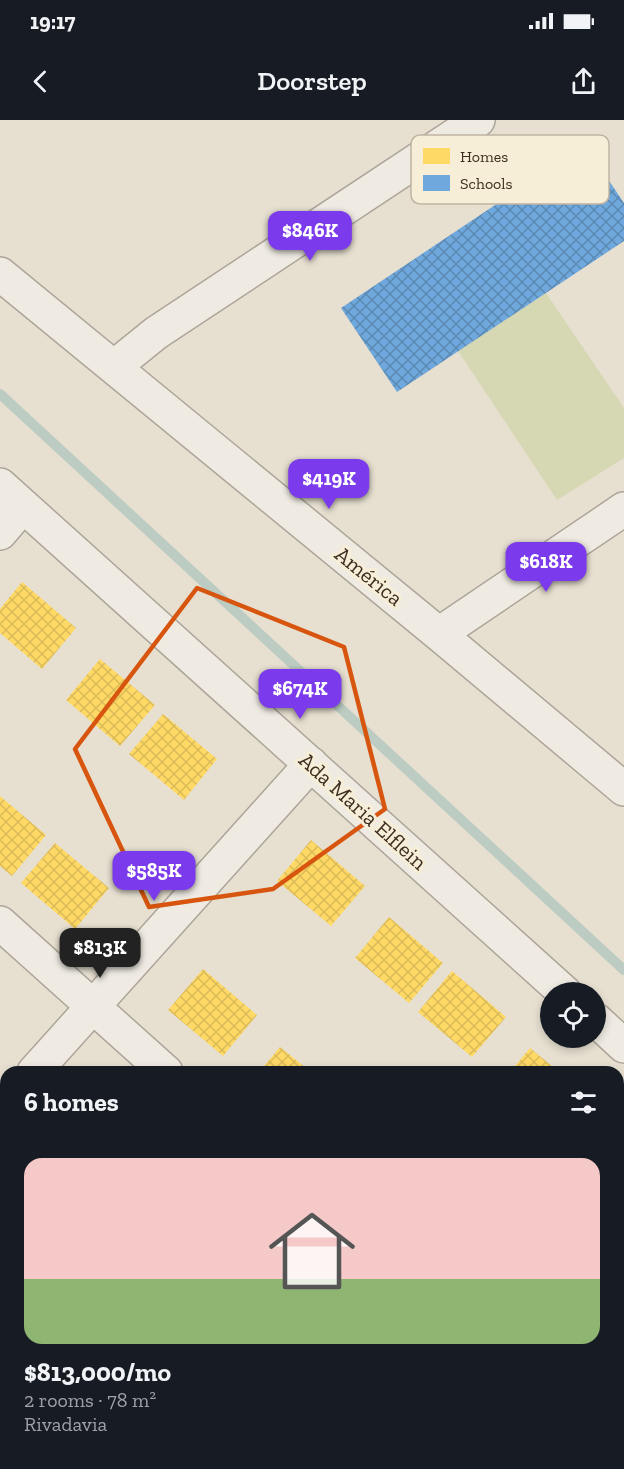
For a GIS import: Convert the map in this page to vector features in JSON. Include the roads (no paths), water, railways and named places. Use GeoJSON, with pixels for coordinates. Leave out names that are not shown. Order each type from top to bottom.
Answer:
{"type":"FeatureCollection","features":[{"type":"Feature","properties":{"kind":"street"},"geometry":{"type":"LineString","coordinates":[[455,135],[478,120]]}},
{"type":"Feature","properties":{"kind":"street"},"geometry":{"type":"LineString","coordinates":[[114,367],[156,333],[411,164]]}},
{"type":"Feature","properties":{"kind":"street","name":"América"},"geometry":{"type":"LineString","coordinates":[[0,274],[624,789]]}},
{"type":"Feature","properties":{"kind":"street"},"geometry":{"type":"LineString","coordinates":[[0,533],[12,495]]}},
{"type":"Feature","properties":{"kind":"street","name":"Ada Maria Elflein"},"geometry":{"type":"LineString","coordinates":[[12,495],[553,982]]}},
{"type":"Feature","properties":{"kind":"street"},"geometry":{"type":"LineString","coordinates":[[439,634],[624,509]]}},
{"type":"Feature","properties":{"kind":"street"},"geometry":{"type":"LineString","coordinates":[[39,1066],[311,764]]}},
{"type":"Feature","properties":{"kind":"street"},"geometry":{"type":"LineString","coordinates":[[0,923],[159,1066]]}},
{"type":"Feature","properties":{"kind":"street"},"geometry":{"type":"LineString","coordinates":[[606,1029],[624,1046]]}},
{"type":"Feature","properties":{"kind":"waterway"},"geometry":{"type":"LineString","coordinates":[[0,394],[624,970]]}}]}
